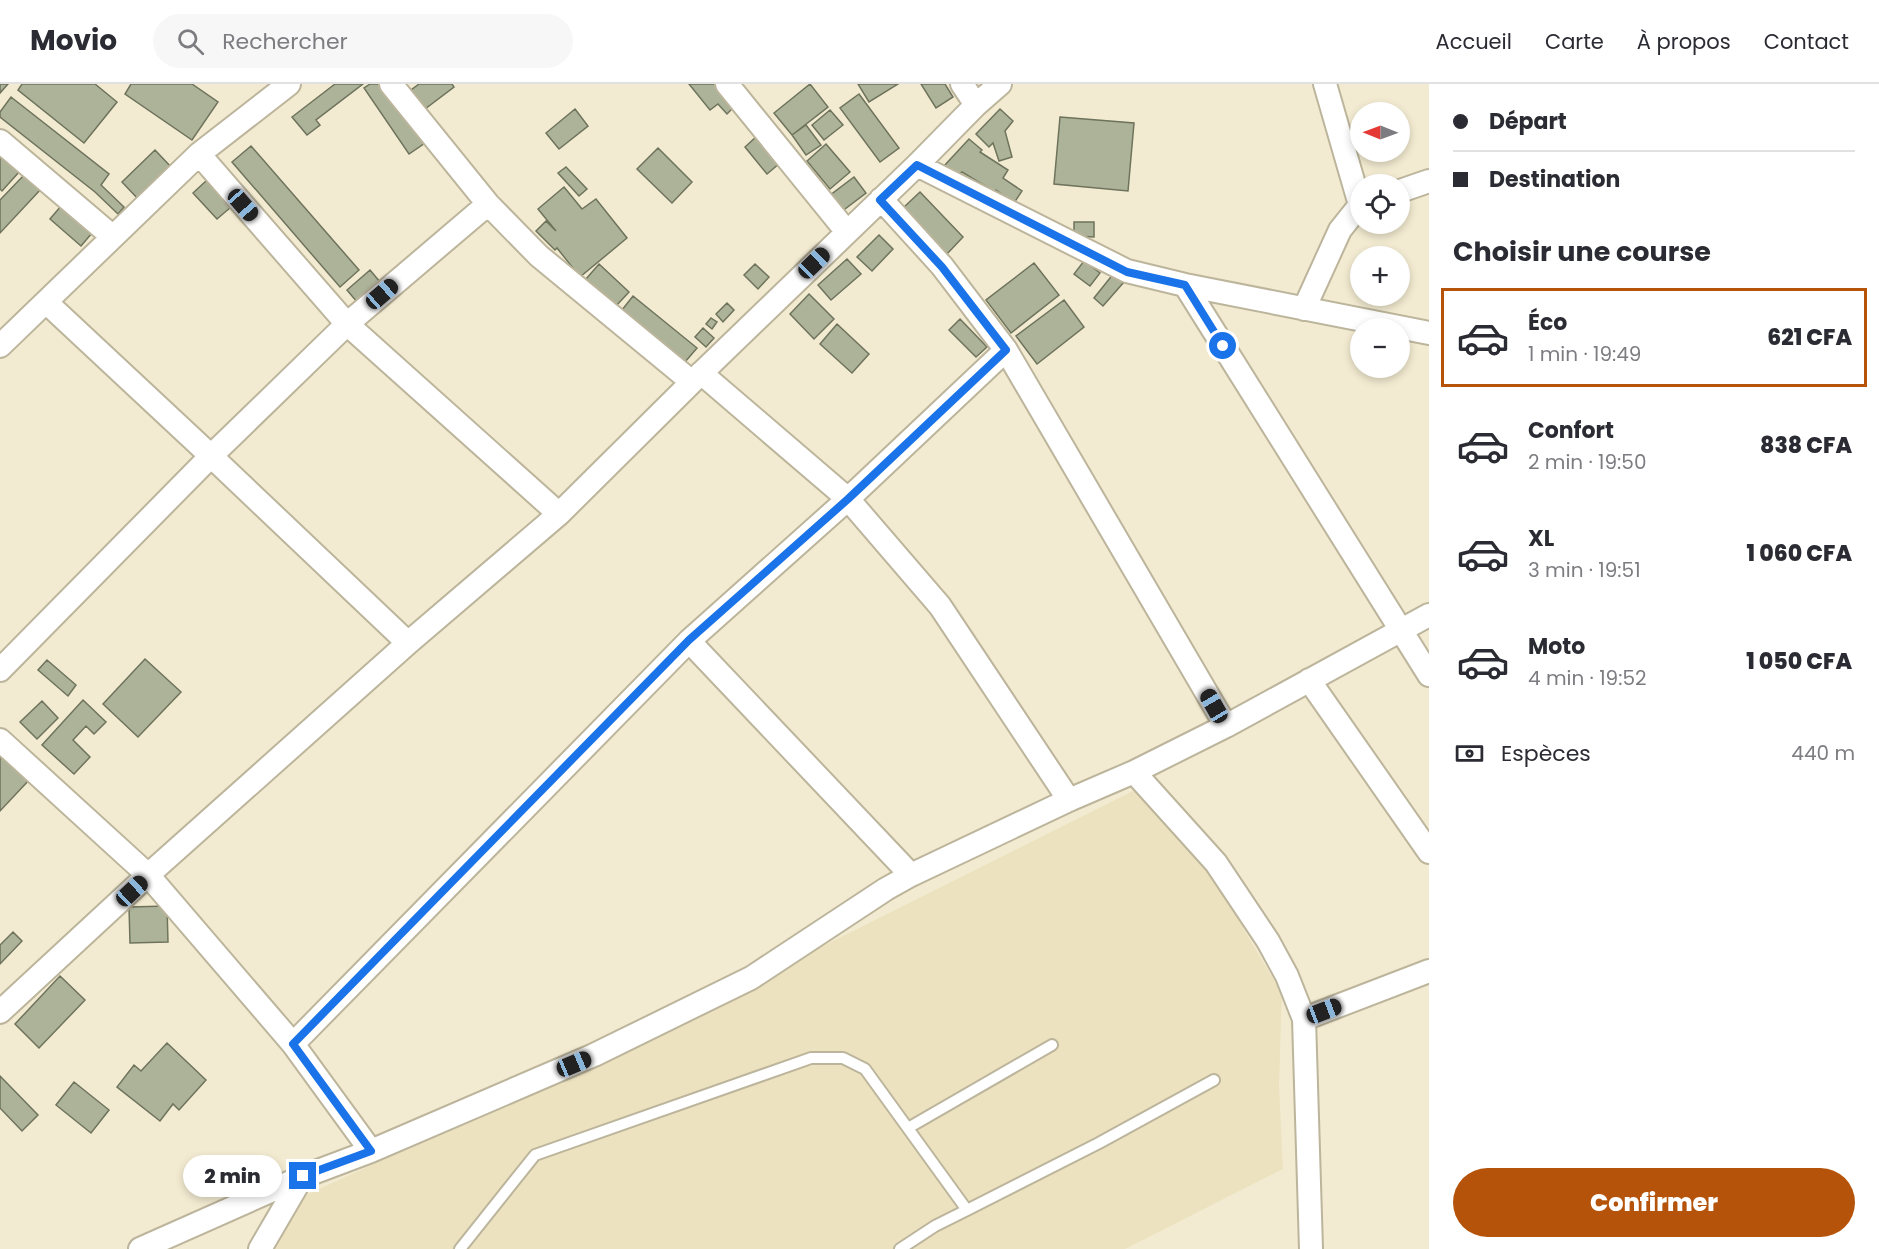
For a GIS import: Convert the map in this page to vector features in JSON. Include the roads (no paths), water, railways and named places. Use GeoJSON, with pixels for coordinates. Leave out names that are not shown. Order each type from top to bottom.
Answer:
{"type":"FeatureCollection","features":[{"type":"Feature","properties":{"kind":"street"},"geometry":{"type":"LineString","coordinates":[[0,346],[199,154],[289,84]]}},
{"type":"Feature","properties":{"kind":"street"},"geometry":{"type":"LineString","coordinates":[[391,84],[488,204],[539,256],[568,282],[697,377],[848,499],[940,606],[1069,800]]}},
{"type":"Feature","properties":{"kind":"street"},"geometry":{"type":"LineString","coordinates":[[728,84],[847,232]]}},
{"type":"Feature","properties":{"kind":"street"},"geometry":{"type":"LineString","coordinates":[[962,84],[976,105]]}},
{"type":"Feature","properties":{"kind":"street"},"geometry":{"type":"LineString","coordinates":[[0,1012],[148,875],[408,643],[559,514],[1000,84]]}},
{"type":"Feature","properties":{"kind":"street"},"geometry":{"type":"LineString","coordinates":[[1304,309],[1340,230],[1360,205],[1325,84]]}},
{"type":"Feature","properties":{"kind":"street"},"geometry":{"type":"LineString","coordinates":[[0,141],[113,237]]}},
{"type":"Feature","properties":{"kind":"street"},"geometry":{"type":"LineString","coordinates":[[199,154],[347,324],[559,514]]}},
{"type":"Feature","properties":{"kind":"street"},"geometry":{"type":"LineString","coordinates":[[917,165],[1127,272],[1429,333]]}},
{"type":"Feature","properties":{"kind":"street"},"geometry":{"type":"LineString","coordinates":[[1410,188],[1429,181]]}},
{"type":"Feature","properties":{"kind":"street"},"geometry":{"type":"LineString","coordinates":[[880,200],[942,267],[1006,350],[1226,726]]}},
{"type":"Feature","properties":{"kind":"street"},"geometry":{"type":"LineString","coordinates":[[0,670],[211,456],[347,324],[488,204]]}},
{"type":"Feature","properties":{"kind":"street"},"geometry":{"type":"LineString","coordinates":[[1185,285],[1429,675]]}},
{"type":"Feature","properties":{"kind":"street"},"geometry":{"type":"LineString","coordinates":[[46,302],[408,643]]}},
{"type":"Feature","properties":{"kind":"street"},"geometry":{"type":"LineString","coordinates":[[293,1044],[689,640],[848,499],[1006,350]]}},
{"type":"Feature","properties":{"kind":"street"},"geometry":{"type":"LineString","coordinates":[[140,1249],[303,1176],[371,1151],[594,1055],[751,978],[911,875],[1069,800],[1134,772],[1226,726],[1429,615]]}},
{"type":"Feature","properties":{"kind":"street"},"geometry":{"type":"LineString","coordinates":[[689,640],[911,875]]}},
{"type":"Feature","properties":{"kind":"street"},"geometry":{"type":"LineString","coordinates":[[1309,680],[1429,852]]}},
{"type":"Feature","properties":{"kind":"street"},"geometry":{"type":"LineString","coordinates":[[0,740],[148,875],[293,1044],[371,1151]]}},
{"type":"Feature","properties":{"kind":"street"},"geometry":{"type":"LineString","coordinates":[[1134,772],[1216,863],[1268,941],[1287,976],[1304,1019],[1311,1249]]}},
{"type":"Feature","properties":{"kind":"street"},"geometry":{"type":"LineString","coordinates":[[1304,1019],[1429,970]]}},
{"type":"Feature","properties":{"kind":"street"},"geometry":{"type":"LineString","coordinates":[[260,1249],[303,1176]]}},
{"type":"Feature","properties":{"kind":"lane"},"geometry":{"type":"LineString","coordinates":[[908,1128],[1052,1045]]}},
{"type":"Feature","properties":{"kind":"lane"},"geometry":{"type":"LineString","coordinates":[[463,1248],[535,1155],[811,1058],[843,1058],[865,1069],[967,1210]]}},
{"type":"Feature","properties":{"kind":"lane"},"geometry":{"type":"LineString","coordinates":[[900,1249],[935,1226],[1099,1143],[1214,1080]]}}]}
